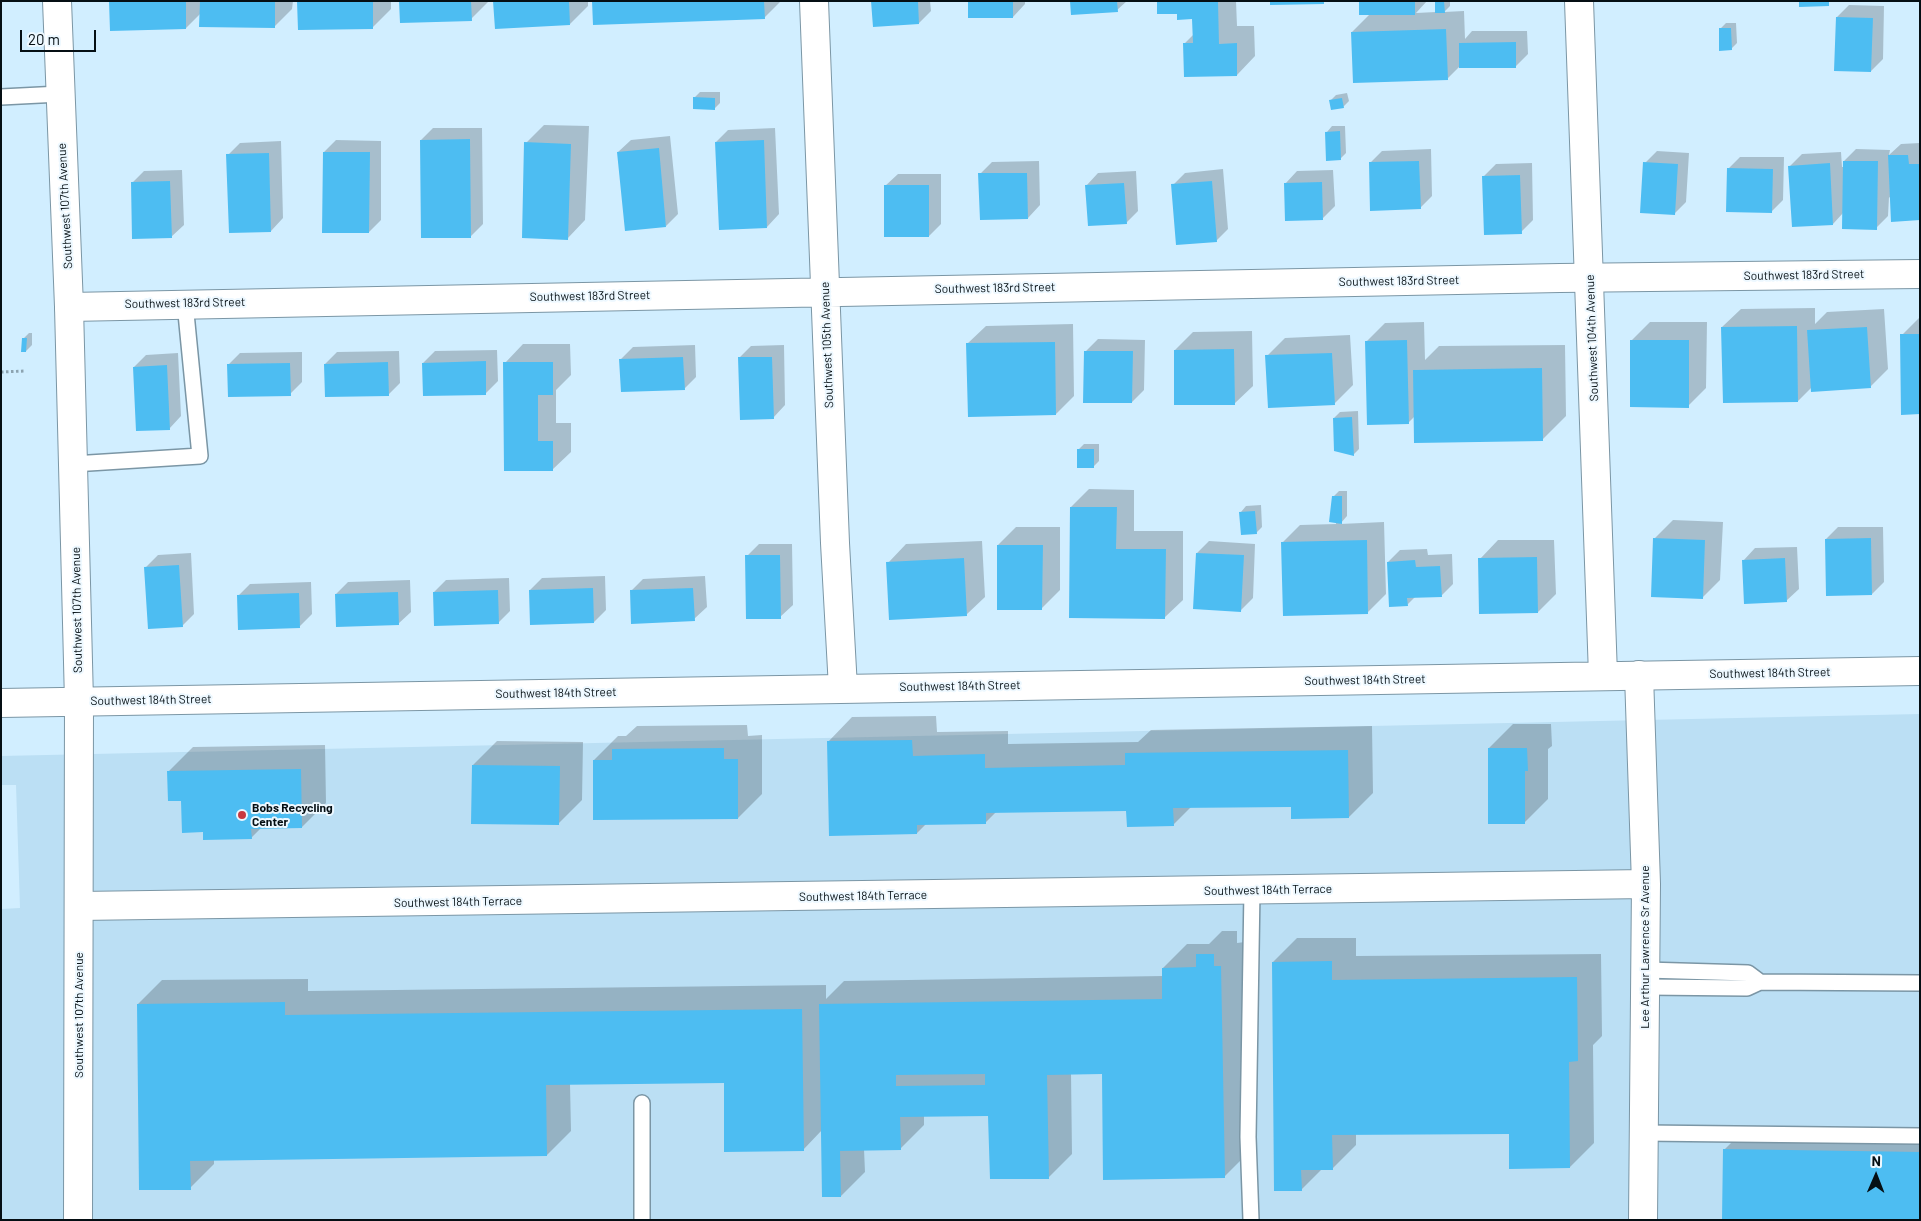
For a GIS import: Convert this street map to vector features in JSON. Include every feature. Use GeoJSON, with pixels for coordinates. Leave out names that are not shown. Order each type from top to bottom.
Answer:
{"type":"FeatureCollection","features":[{"type":"Feature","properties":{"kind":"street","name":"Southwest 107th Avenue"},"geometry":{"type":"LineString","coordinates":[[57,1],[69,307],[79,701],[78,1220]]}},
{"type":"Feature","properties":{"kind":"street","name":"Southwest 105th Avenue"},"geometry":{"type":"LineString","coordinates":[[814,1],[843,688]]}},
{"type":"Feature","properties":{"kind":"street","name":"Southwest 104th Avenue"},"geometry":{"type":"LineString","coordinates":[[1579,1],[1603,675]]}},
{"type":"Feature","properties":{"kind":"street","name":"Southwest 183rd Street"},"geometry":{"type":"LineString","coordinates":[[69,307],[185,303],[825,291],[1920,274]]}},
{"type":"Feature","properties":{"kind":"street","name":"Southwest 184th Street"},"geometry":{"type":"LineString","coordinates":[[1,702],[1920,671]]}},
{"type":"Feature","properties":{"kind":"street","name":"Lee Arthur Lawrence Sr Avenue"},"geometry":{"type":"LineString","coordinates":[[1639,675],[1646,884],[1643,1220]]}},
{"type":"Feature","properties":{"kind":"street","name":"Southwest 184th Terrace"},"geometry":{"type":"LineString","coordinates":[[79,906],[1646,884]]}},
{"type":"Feature","properties":{"kind":"lane"},"geometry":{"type":"LineString","coordinates":[[1,97],[60,94]]}},
{"type":"Feature","properties":{"kind":"lane"},"geometry":{"type":"LineString","coordinates":[[73,464],[200,456],[185,303]]}},
{"type":"Feature","properties":{"kind":"lane"},"geometry":{"type":"LineString","coordinates":[[1251,1220],[1248,1137],[1252,890]]}},
{"type":"Feature","properties":{"kind":"lane"},"geometry":{"type":"LineString","coordinates":[[1646,979],[1748,973],[1760,982],[1920,984]]}},
{"type":"Feature","properties":{"kind":"lane"},"geometry":{"type":"LineString","coordinates":[[642,1103],[642,1220]]}},
{"type":"Feature","properties":{"kind":"lane"},"geometry":{"type":"LineString","coordinates":[[1643,1133],[1920,1136]]}},
{"type":"Feature","properties":{"kind":"path"},"geometry":{"type":"LineString","coordinates":[[1,372],[25,371]]}},
{"type":"Feature","properties":{"kind":"shaded area"},"geometry":{"type":"Polygon","coordinates":[[[1920,714],[1920,1220],[1,1220],[1,909],[20,908],[16,785],[1,785],[1,756],[1920,714]]]}},
{"type":"Feature","properties":{"kind":"building"},"geometry":{"type":"Polygon","coordinates":[[[109,1],[186,1],[186,29],[110,31],[109,1]]]}},
{"type":"Feature","properties":{"kind":"building"},"geometry":{"type":"Polygon","coordinates":[[[200,1],[275,1],[275,28],[199,27],[200,1]]]}},
{"type":"Feature","properties":{"kind":"building"},"geometry":{"type":"Polygon","coordinates":[[[297,1],[373,1],[373,29],[298,30],[297,1]]]}},
{"type":"Feature","properties":{"kind":"building"},"geometry":{"type":"Polygon","coordinates":[[[399,1],[471,1],[472,21],[400,23],[399,1]]]}},
{"type":"Feature","properties":{"kind":"building"},"geometry":{"type":"Polygon","coordinates":[[[493,1],[569,1],[570,25],[495,29],[493,1]]]}},
{"type":"Feature","properties":{"kind":"building"},"geometry":{"type":"Polygon","coordinates":[[[592,1],[764,1],[765,19],[593,25],[592,1]]]}},
{"type":"Feature","properties":{"kind":"building"},"geometry":{"type":"Polygon","coordinates":[[[871,1],[918,1],[919,24],[873,27],[871,1]]]}},
{"type":"Feature","properties":{"kind":"building"},"geometry":{"type":"Polygon","coordinates":[[[968,1],[1013,1],[1013,18],[968,18],[968,1]]]}},
{"type":"Feature","properties":{"kind":"building"},"geometry":{"type":"Polygon","coordinates":[[[1070,1],[1117,1],[1118,12],[1071,15],[1070,1]]]}},
{"type":"Feature","properties":{"kind":"building"},"geometry":{"type":"Polygon","coordinates":[[[1157,1],[1218,1],[1219,44],[1237,43],[1237,76],[1184,77],[1183,43],[1193,43],[1192,19],[1177,20],[1177,14],[1157,14],[1157,1]]]}},
{"type":"Feature","properties":{"kind":"building"},"geometry":{"type":"Polygon","coordinates":[[[1270,1],[1324,1],[1324,4],[1270,5],[1270,1]]]}},
{"type":"Feature","properties":{"kind":"building"},"geometry":{"type":"Polygon","coordinates":[[[1359,1],[1415,1],[1415,15],[1359,15],[1359,1]]]}},
{"type":"Feature","properties":{"kind":"building"},"geometry":{"type":"Polygon","coordinates":[[[1435,1],[1444,1],[1445,13],[1435,13],[1435,1]]]}},
{"type":"Feature","properties":{"kind":"building"},"geometry":{"type":"Polygon","coordinates":[[[1799,1],[1829,1],[1829,6],[1799,7],[1799,1]]]}},
{"type":"Feature","properties":{"kind":"building"},"geometry":{"type":"Polygon","coordinates":[[[1836,17],[1873,18],[1871,72],[1834,71],[1836,17]]]}},
{"type":"Feature","properties":{"kind":"building"},"geometry":{"type":"Polygon","coordinates":[[[1719,28],[1731,28],[1732,50],[1719,51],[1719,28]]]}},
{"type":"Feature","properties":{"kind":"building"},"geometry":{"type":"Polygon","coordinates":[[[1446,29],[1448,80],[1353,83],[1351,32],[1446,29]]]}},
{"type":"Feature","properties":{"kind":"building"},"geometry":{"type":"Polygon","coordinates":[[[1516,42],[1516,68],[1459,68],[1459,43],[1516,42]]]}},
{"type":"Feature","properties":{"kind":"building"},"geometry":{"type":"Polygon","coordinates":[[[693,97],[715,98],[715,110],[693,109],[693,97]]]}},
{"type":"Feature","properties":{"kind":"building"},"geometry":{"type":"Polygon","coordinates":[[[1342,98],[1344,108],[1331,110],[1329,100],[1342,98]]]}},
{"type":"Feature","properties":{"kind":"building"},"geometry":{"type":"Polygon","coordinates":[[[1340,131],[1341,160],[1326,161],[1325,132],[1340,131]]]}},
{"type":"Feature","properties":{"kind":"building"},"geometry":{"type":"Polygon","coordinates":[[[470,139],[471,238],[421,238],[420,140],[470,139]]]}},
{"type":"Feature","properties":{"kind":"building"},"geometry":{"type":"Polygon","coordinates":[[[764,140],[767,228],[719,230],[715,142],[764,140]]]}},
{"type":"Feature","properties":{"kind":"building"},"geometry":{"type":"Polygon","coordinates":[[[524,142],[571,144],[568,240],[522,238],[524,142]]]}},
{"type":"Feature","properties":{"kind":"building"},"geometry":{"type":"Polygon","coordinates":[[[659,148],[666,227],[625,231],[617,152],[659,148]]]}},
{"type":"Feature","properties":{"kind":"building"},"geometry":{"type":"Polygon","coordinates":[[[323,152],[370,152],[369,233],[322,233],[323,152]]]}},
{"type":"Feature","properties":{"kind":"building"},"geometry":{"type":"Polygon","coordinates":[[[269,153],[271,232],[229,233],[226,154],[269,153]]]}},
{"type":"Feature","properties":{"kind":"building"},"geometry":{"type":"Polygon","coordinates":[[[1888,155],[1908,155],[1909,164],[1920,164],[1920,220],[1891,222],[1888,155]]]}},
{"type":"Feature","properties":{"kind":"building"},"geometry":{"type":"Polygon","coordinates":[[[1419,161],[1421,209],[1370,211],[1369,162],[1419,161]]]}},
{"type":"Feature","properties":{"kind":"building"},"geometry":{"type":"Polygon","coordinates":[[[1843,161],[1878,161],[1877,230],[1842,229],[1843,161]]]}},
{"type":"Feature","properties":{"kind":"building"},"geometry":{"type":"Polygon","coordinates":[[[1643,162],[1678,164],[1675,215],[1640,213],[1643,162]]]}},
{"type":"Feature","properties":{"kind":"building"},"geometry":{"type":"Polygon","coordinates":[[[1830,163],[1833,225],[1792,227],[1788,166],[1830,163]]]}},
{"type":"Feature","properties":{"kind":"building"},"geometry":{"type":"Polygon","coordinates":[[[1727,168],[1773,169],[1772,213],[1726,212],[1727,168]]]}},
{"type":"Feature","properties":{"kind":"building"},"geometry":{"type":"Polygon","coordinates":[[[978,173],[1027,173],[1028,219],[980,220],[978,173]]]}},
{"type":"Feature","properties":{"kind":"building"},"geometry":{"type":"Polygon","coordinates":[[[1520,175],[1522,234],[1484,235],[1482,176],[1520,175]]]}},
{"type":"Feature","properties":{"kind":"building"},"geometry":{"type":"Polygon","coordinates":[[[170,181],[172,238],[132,239],[131,182],[170,181]]]}},
{"type":"Feature","properties":{"kind":"building"},"geometry":{"type":"Polygon","coordinates":[[[1212,181],[1217,242],[1176,245],[1171,184],[1212,181]]]}},
{"type":"Feature","properties":{"kind":"building"},"geometry":{"type":"Polygon","coordinates":[[[1322,182],[1323,220],[1285,221],[1284,183],[1322,182]]]}},
{"type":"Feature","properties":{"kind":"building"},"geometry":{"type":"Polygon","coordinates":[[[1124,183],[1127,224],[1088,226],[1085,185],[1124,183]]]}},
{"type":"Feature","properties":{"kind":"building"},"geometry":{"type":"Polygon","coordinates":[[[884,185],[929,185],[929,237],[884,237],[884,185]]]}},
{"type":"Feature","properties":{"kind":"building"},"geometry":{"type":"Polygon","coordinates":[[[1797,326],[1798,402],[1723,403],[1721,327],[1797,326]]]}},
{"type":"Feature","properties":{"kind":"building"},"geometry":{"type":"Polygon","coordinates":[[[1867,327],[1871,388],[1811,392],[1807,330],[1867,327]]]}},
{"type":"Feature","properties":{"kind":"building"},"geometry":{"type":"Polygon","coordinates":[[[1900,334],[1920,334],[1920,414],[1901,415],[1900,334]]]}},
{"type":"Feature","properties":{"kind":"building"},"geometry":{"type":"Polygon","coordinates":[[[22,338],[27,338],[26,352],[21,352],[22,338]]]}},
{"type":"Feature","properties":{"kind":"building"},"geometry":{"type":"Polygon","coordinates":[[[1407,340],[1409,424],[1367,425],[1365,341],[1407,340]]]}},
{"type":"Feature","properties":{"kind":"building"},"geometry":{"type":"Polygon","coordinates":[[[1630,340],[1689,340],[1689,408],[1630,407],[1630,340]]]}},
{"type":"Feature","properties":{"kind":"building"},"geometry":{"type":"Polygon","coordinates":[[[1055,342],[1056,415],[968,417],[966,343],[1055,342]]]}},
{"type":"Feature","properties":{"kind":"building"},"geometry":{"type":"Polygon","coordinates":[[[1234,349],[1235,405],[1174,405],[1174,350],[1234,349]]]}},
{"type":"Feature","properties":{"kind":"building"},"geometry":{"type":"Polygon","coordinates":[[[1084,351],[1133,351],[1132,403],[1083,403],[1084,351]]]}},
{"type":"Feature","properties":{"kind":"building"},"geometry":{"type":"Polygon","coordinates":[[[1332,353],[1335,405],[1268,408],[1265,355],[1332,353]]]}},
{"type":"Feature","properties":{"kind":"building"},"geometry":{"type":"Polygon","coordinates":[[[683,357],[685,390],[621,392],[619,359],[683,357]]]}},
{"type":"Feature","properties":{"kind":"building"},"geometry":{"type":"Polygon","coordinates":[[[738,357],[772,357],[774,419],[740,420],[738,357]]]}},
{"type":"Feature","properties":{"kind":"building"},"geometry":{"type":"Polygon","coordinates":[[[486,361],[486,395],[423,396],[422,363],[486,361]]]}},
{"type":"Feature","properties":{"kind":"building"},"geometry":{"type":"Polygon","coordinates":[[[388,362],[389,396],[325,397],[324,364],[388,362]]]}},
{"type":"Feature","properties":{"kind":"building"},"geometry":{"type":"Polygon","coordinates":[[[503,362],[553,362],[553,395],[538,395],[538,441],[553,441],[553,471],[504,471],[503,362]]]}},
{"type":"Feature","properties":{"kind":"building"},"geometry":{"type":"Polygon","coordinates":[[[290,363],[291,396],[228,397],[227,364],[290,363]]]}},
{"type":"Feature","properties":{"kind":"building"},"geometry":{"type":"Polygon","coordinates":[[[167,365],[170,430],[136,431],[133,367],[167,365]]]}},
{"type":"Feature","properties":{"kind":"building"},"geometry":{"type":"Polygon","coordinates":[[[1542,368],[1543,441],[1414,443],[1413,370],[1542,368]]]}},
{"type":"Feature","properties":{"kind":"building"},"geometry":{"type":"Polygon","coordinates":[[[1352,417],[1354,456],[1334,451],[1333,418],[1352,417]]]}},
{"type":"Feature","properties":{"kind":"building"},"geometry":{"type":"Polygon","coordinates":[[[1077,449],[1094,449],[1094,468],[1077,468],[1077,449]]]}},
{"type":"Feature","properties":{"kind":"building"},"geometry":{"type":"Polygon","coordinates":[[[1332,496],[1342,496],[1342,524],[1329,522],[1332,496]]]}},
{"type":"Feature","properties":{"kind":"building"},"geometry":{"type":"Polygon","coordinates":[[[1070,507],[1117,507],[1116,549],[1166,549],[1165,619],[1069,618],[1070,507]]]}},
{"type":"Feature","properties":{"kind":"building"},"geometry":{"type":"Polygon","coordinates":[[[1255,511],[1257,534],[1241,535],[1239,512],[1255,511]]]}},
{"type":"Feature","properties":{"kind":"building"},"geometry":{"type":"Polygon","coordinates":[[[1653,538],[1705,540],[1703,599],[1651,597],[1653,538]]]}},
{"type":"Feature","properties":{"kind":"building"},"geometry":{"type":"Polygon","coordinates":[[[1871,538],[1872,595],[1826,596],[1825,539],[1871,538]]]}},
{"type":"Feature","properties":{"kind":"building"},"geometry":{"type":"Polygon","coordinates":[[[1367,540],[1368,614],[1283,616],[1281,542],[1367,540]]]}},
{"type":"Feature","properties":{"kind":"building"},"geometry":{"type":"Polygon","coordinates":[[[997,545],[1043,545],[1042,610],[997,610],[997,545]]]}},
{"type":"Feature","properties":{"kind":"building"},"geometry":{"type":"Polygon","coordinates":[[[1196,553],[1244,555],[1241,612],[1193,609],[1196,553]]]}},
{"type":"Feature","properties":{"kind":"building"},"geometry":{"type":"Polygon","coordinates":[[[745,555],[780,555],[781,619],[746,619],[745,555]]]}},
{"type":"Feature","properties":{"kind":"building"},"geometry":{"type":"Polygon","coordinates":[[[1537,557],[1538,613],[1479,614],[1478,558],[1537,557]]]}},
{"type":"Feature","properties":{"kind":"building"},"geometry":{"type":"Polygon","coordinates":[[[964,558],[967,616],[889,620],[886,562],[964,558]]]}},
{"type":"Feature","properties":{"kind":"building"},"geometry":{"type":"Polygon","coordinates":[[[1785,558],[1787,602],[1744,604],[1742,560],[1785,558]]]}},
{"type":"Feature","properties":{"kind":"building"},"geometry":{"type":"Polygon","coordinates":[[[1415,560],[1416,567],[1440,566],[1442,597],[1407,598],[1408,606],[1389,607],[1387,562],[1415,560]]]}},
{"type":"Feature","properties":{"kind":"building"},"geometry":{"type":"Polygon","coordinates":[[[179,565],[183,627],[148,629],[144,567],[179,565]]]}},
{"type":"Feature","properties":{"kind":"building"},"geometry":{"type":"Polygon","coordinates":[[[593,588],[594,623],[530,625],[529,590],[593,588]]]}},
{"type":"Feature","properties":{"kind":"building"},"geometry":{"type":"Polygon","coordinates":[[[693,588],[695,621],[631,624],[630,590],[693,588]]]}},
{"type":"Feature","properties":{"kind":"building"},"geometry":{"type":"Polygon","coordinates":[[[498,590],[499,624],[434,626],[433,592],[498,590]]]}},
{"type":"Feature","properties":{"kind":"building"},"geometry":{"type":"Polygon","coordinates":[[[398,592],[399,625],[336,627],[335,594],[398,592]]]}},
{"type":"Feature","properties":{"kind":"building"},"geometry":{"type":"Polygon","coordinates":[[[299,593],[300,628],[238,630],[237,595],[299,593]]]}},
{"type":"Feature","properties":{"kind":"building"},"geometry":{"type":"Polygon","coordinates":[[[912,740],[913,756],[985,754],[985,768],[1125,765],[1125,753],[1348,750],[1349,818],[1291,819],[1291,807],[1173,808],[1174,826],[1127,827],[1126,811],[986,813],[986,824],[917,825],[917,834],[829,836],[827,741],[912,740]]]}},
{"type":"Feature","properties":{"kind":"building"},"geometry":{"type":"Polygon","coordinates":[[[724,748],[724,759],[738,759],[738,819],[593,820],[593,760],[612,760],[612,749],[724,748]]]}},
{"type":"Feature","properties":{"kind":"building"},"geometry":{"type":"Polygon","coordinates":[[[1488,748],[1527,748],[1528,771],[1525,771],[1525,824],[1488,824],[1488,748]]]}},
{"type":"Feature","properties":{"kind":"building"},"geometry":{"type":"Polygon","coordinates":[[[472,765],[560,766],[559,825],[471,824],[472,765]]]}},
{"type":"Feature","properties":{"kind":"building","name":"Bobs Recycling Center"},"geometry":{"type":"Polygon","coordinates":[[[301,769],[302,828],[251,829],[252,839],[203,840],[203,832],[182,833],[181,801],[168,801],[167,771],[301,769]]]}},
{"type":"Feature","properties":{"kind":"building"},"geometry":{"type":"Polygon","coordinates":[[[1196,954],[1214,954],[1214,966],[1221,966],[1225,1178],[1103,1180],[1102,1074],[1047,1075],[1049,1179],[990,1179],[988,1116],[900,1117],[901,1150],[840,1151],[841,1197],[822,1197],[819,1004],[1162,999],[1162,968],[1196,967],[1196,954]],[[985,1074],[896,1075],[896,1086],[985,1085],[985,1074]]]}},
{"type":"Feature","properties":{"kind":"building"},"geometry":{"type":"Polygon","coordinates":[[[1332,961],[1332,980],[1577,977],[1578,1061],[1569,1062],[1570,1168],[1509,1169],[1509,1134],[1332,1135],[1333,1170],[1301,1170],[1302,1191],[1274,1191],[1272,962],[1332,961]]]}},
{"type":"Feature","properties":{"kind":"building"},"geometry":{"type":"Polygon","coordinates":[[[285,1002],[285,1015],[802,1009],[804,1151],[724,1152],[724,1083],[546,1085],[547,1156],[190,1161],[191,1190],[139,1190],[137,1004],[285,1002]]]}},
{"type":"Feature","properties":{"kind":"building"},"geometry":{"type":"Polygon","coordinates":[[[1723,1149],[1920,1152],[1920,1220],[1722,1220],[1723,1149]]]}},
{"type":"Feature","properties":{"kind":"place","name":"Bobs Recycling Center"},"geometry":{"type":"Point","coordinates":[242,815]}}]}
